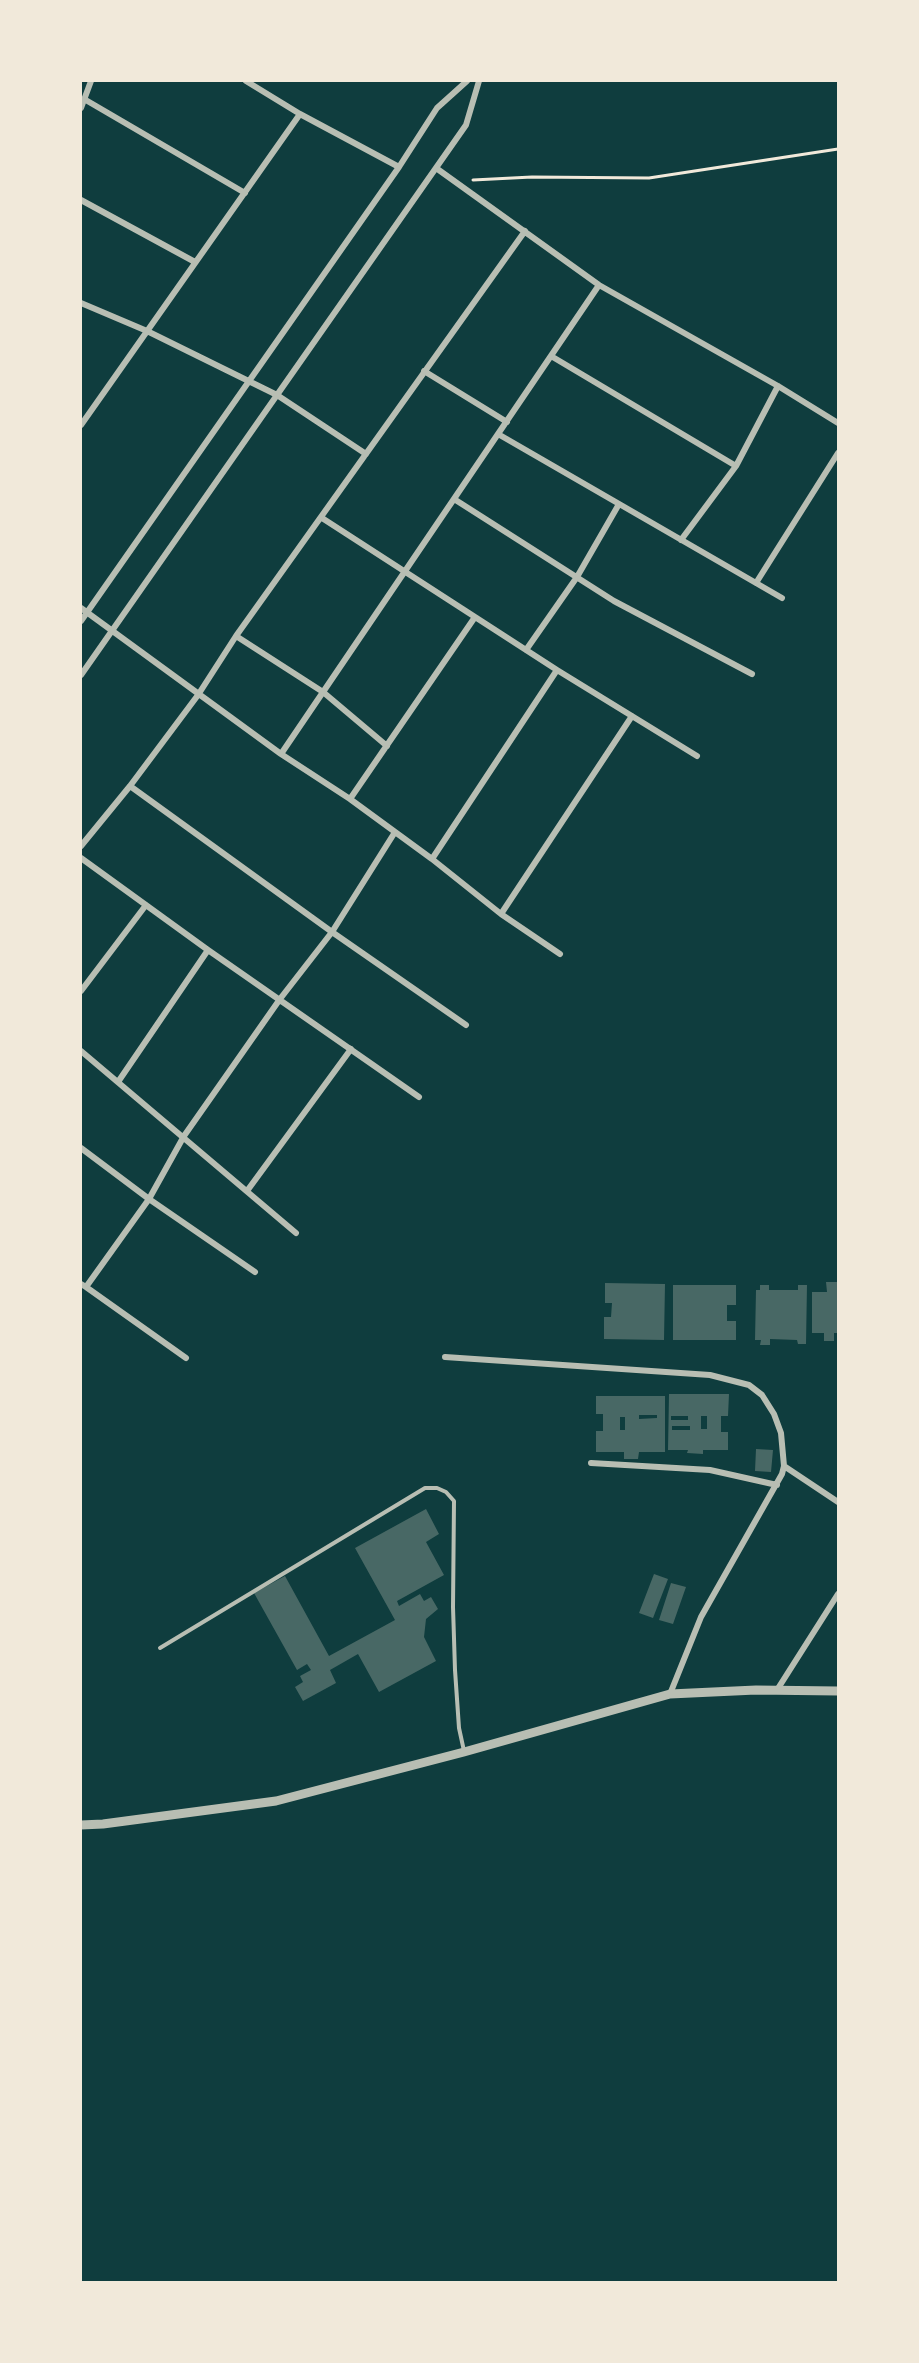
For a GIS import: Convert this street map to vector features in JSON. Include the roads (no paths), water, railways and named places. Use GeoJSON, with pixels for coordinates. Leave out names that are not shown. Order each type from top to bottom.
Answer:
{"type":"FeatureCollection","features":[{"type":"Feature","properties":{"kind":"street"},"geometry":{"type":"LineString","coordinates":[[81,108],[91,81]]}},
{"type":"Feature","properties":{"kind":"street"},"geometry":{"type":"LineString","coordinates":[[246,81],[300,114],[399,166]]}},
{"type":"Feature","properties":{"kind":"street"},"geometry":{"type":"LineString","coordinates":[[81,621],[84,610],[248,381],[437,108],[467,81]]}},
{"type":"Feature","properties":{"kind":"street"},"geometry":{"type":"LineString","coordinates":[[81,675],[466,125],[479,81]]}},
{"type":"Feature","properties":{"kind":"street"},"geometry":{"type":"LineString","coordinates":[[84,99],[244,193]]}},
{"type":"Feature","properties":{"kind":"street"},"geometry":{"type":"LineString","coordinates":[[81,425],[84,416],[300,114]]}},
{"type":"Feature","properties":{"kind":"street"},"geometry":{"type":"LineString","coordinates":[[436,168],[599,285],[778,386],[838,423]]}},
{"type":"Feature","properties":{"kind":"street"},"geometry":{"type":"LineString","coordinates":[[81,200],[195,262]]}},
{"type":"Feature","properties":{"kind":"street"},"geometry":{"type":"LineString","coordinates":[[81,846],[130,786],[198,695],[236,636],[525,231]]}},
{"type":"Feature","properties":{"kind":"street"},"geometry":{"type":"LineString","coordinates":[[280,754],[599,285]]}},
{"type":"Feature","properties":{"kind":"street"},"geometry":{"type":"LineString","coordinates":[[81,303],[147,331],[277,395],[366,454]]}},
{"type":"Feature","properties":{"kind":"street"},"geometry":{"type":"LineString","coordinates":[[551,356],[736,466]]}},
{"type":"Feature","properties":{"kind":"street"},"geometry":{"type":"LineString","coordinates":[[424,372],[507,422]]}},
{"type":"Feature","properties":{"kind":"street"},"geometry":{"type":"LineString","coordinates":[[681,540],[736,466],[778,386]]}},
{"type":"Feature","properties":{"kind":"street"},"geometry":{"type":"LineString","coordinates":[[498,434],[782,598]]}},
{"type":"Feature","properties":{"kind":"street"},"geometry":{"type":"LineString","coordinates":[[756,583],[838,453]]}},
{"type":"Feature","properties":{"kind":"street"},"geometry":{"type":"LineString","coordinates":[[454,499],[614,601],[752,674]]}},
{"type":"Feature","properties":{"kind":"street"},"geometry":{"type":"LineString","coordinates":[[526,650],[577,578],[619,504]]}},
{"type":"Feature","properties":{"kind":"street"},"geometry":{"type":"LineString","coordinates":[[322,518],[557,670],[697,756]]}},
{"type":"Feature","properties":{"kind":"street"},"geometry":{"type":"LineString","coordinates":[[84,610],[280,754],[350,799],[432,859],[501,914],[560,954]]}},
{"type":"Feature","properties":{"kind":"street"},"geometry":{"type":"LineString","coordinates":[[350,799],[475,617]]}},
{"type":"Feature","properties":{"kind":"street"},"geometry":{"type":"LineString","coordinates":[[236,636],[323,692],[387,746]]}},
{"type":"Feature","properties":{"kind":"street"},"geometry":{"type":"LineString","coordinates":[[432,859],[557,670]]}},
{"type":"Feature","properties":{"kind":"street"},"geometry":{"type":"LineString","coordinates":[[501,914],[632,716]]}},
{"type":"Feature","properties":{"kind":"street"},"geometry":{"type":"LineString","coordinates":[[130,786],[332,932],[466,1025]]}},
{"type":"Feature","properties":{"kind":"street"},"geometry":{"type":"LineString","coordinates":[[186,1358],[84,1286],[149,1199],[184,1137],[280,999],[332,932],[395,832]]}},
{"type":"Feature","properties":{"kind":"street"},"geometry":{"type":"LineString","coordinates":[[81,858],[419,1097]]}},
{"type":"Feature","properties":{"kind":"street"},"geometry":{"type":"LineString","coordinates":[[81,991],[146,905]]}},
{"type":"Feature","properties":{"kind":"street"},"geometry":{"type":"LineString","coordinates":[[118,1082],[208,950]]}},
{"type":"Feature","properties":{"kind":"street"},"geometry":{"type":"LineString","coordinates":[[248,1191],[351,1049]]}},
{"type":"Feature","properties":{"kind":"street"},"geometry":{"type":"LineString","coordinates":[[81,1051],[296,1233]]}},
{"type":"Feature","properties":{"kind":"street"},"geometry":{"type":"LineString","coordinates":[[81,1148],[149,1199],[255,1272]]}},
{"type":"Feature","properties":{"kind":"street"},"geometry":{"type":"LineString","coordinates":[[445,1357],[710,1375],[749,1386],[762,1395],[774,1414],[781,1433],[784,1466],[777,1485],[701,1617],[670,1694]]}},
{"type":"Feature","properties":{"kind":"street"},"geometry":{"type":"LineString","coordinates":[[591,1463],[710,1470],[777,1485]]}},
{"type":"Feature","properties":{"kind":"street"},"geometry":{"type":"LineString","coordinates":[[784,1466],[838,1502]]}},
{"type":"Feature","properties":{"kind":"street"},"geometry":{"type":"LineString","coordinates":[[777,1690],[838,1594]]}},
{"type":"Feature","properties":{"kind":"street"},"geometry":{"type":"LineString","coordinates":[[81,1825],[276,1801],[464,1752],[670,1694],[777,1690],[838,1691]]}},
{"type":"Feature","properties":{"kind":"lane"},"geometry":{"type":"LineString","coordinates":[[160,1647],[425,1488],[437,1488],[446,1492],[454,1501],[455,1670],[459,1728],[464,1752]]}}]}
